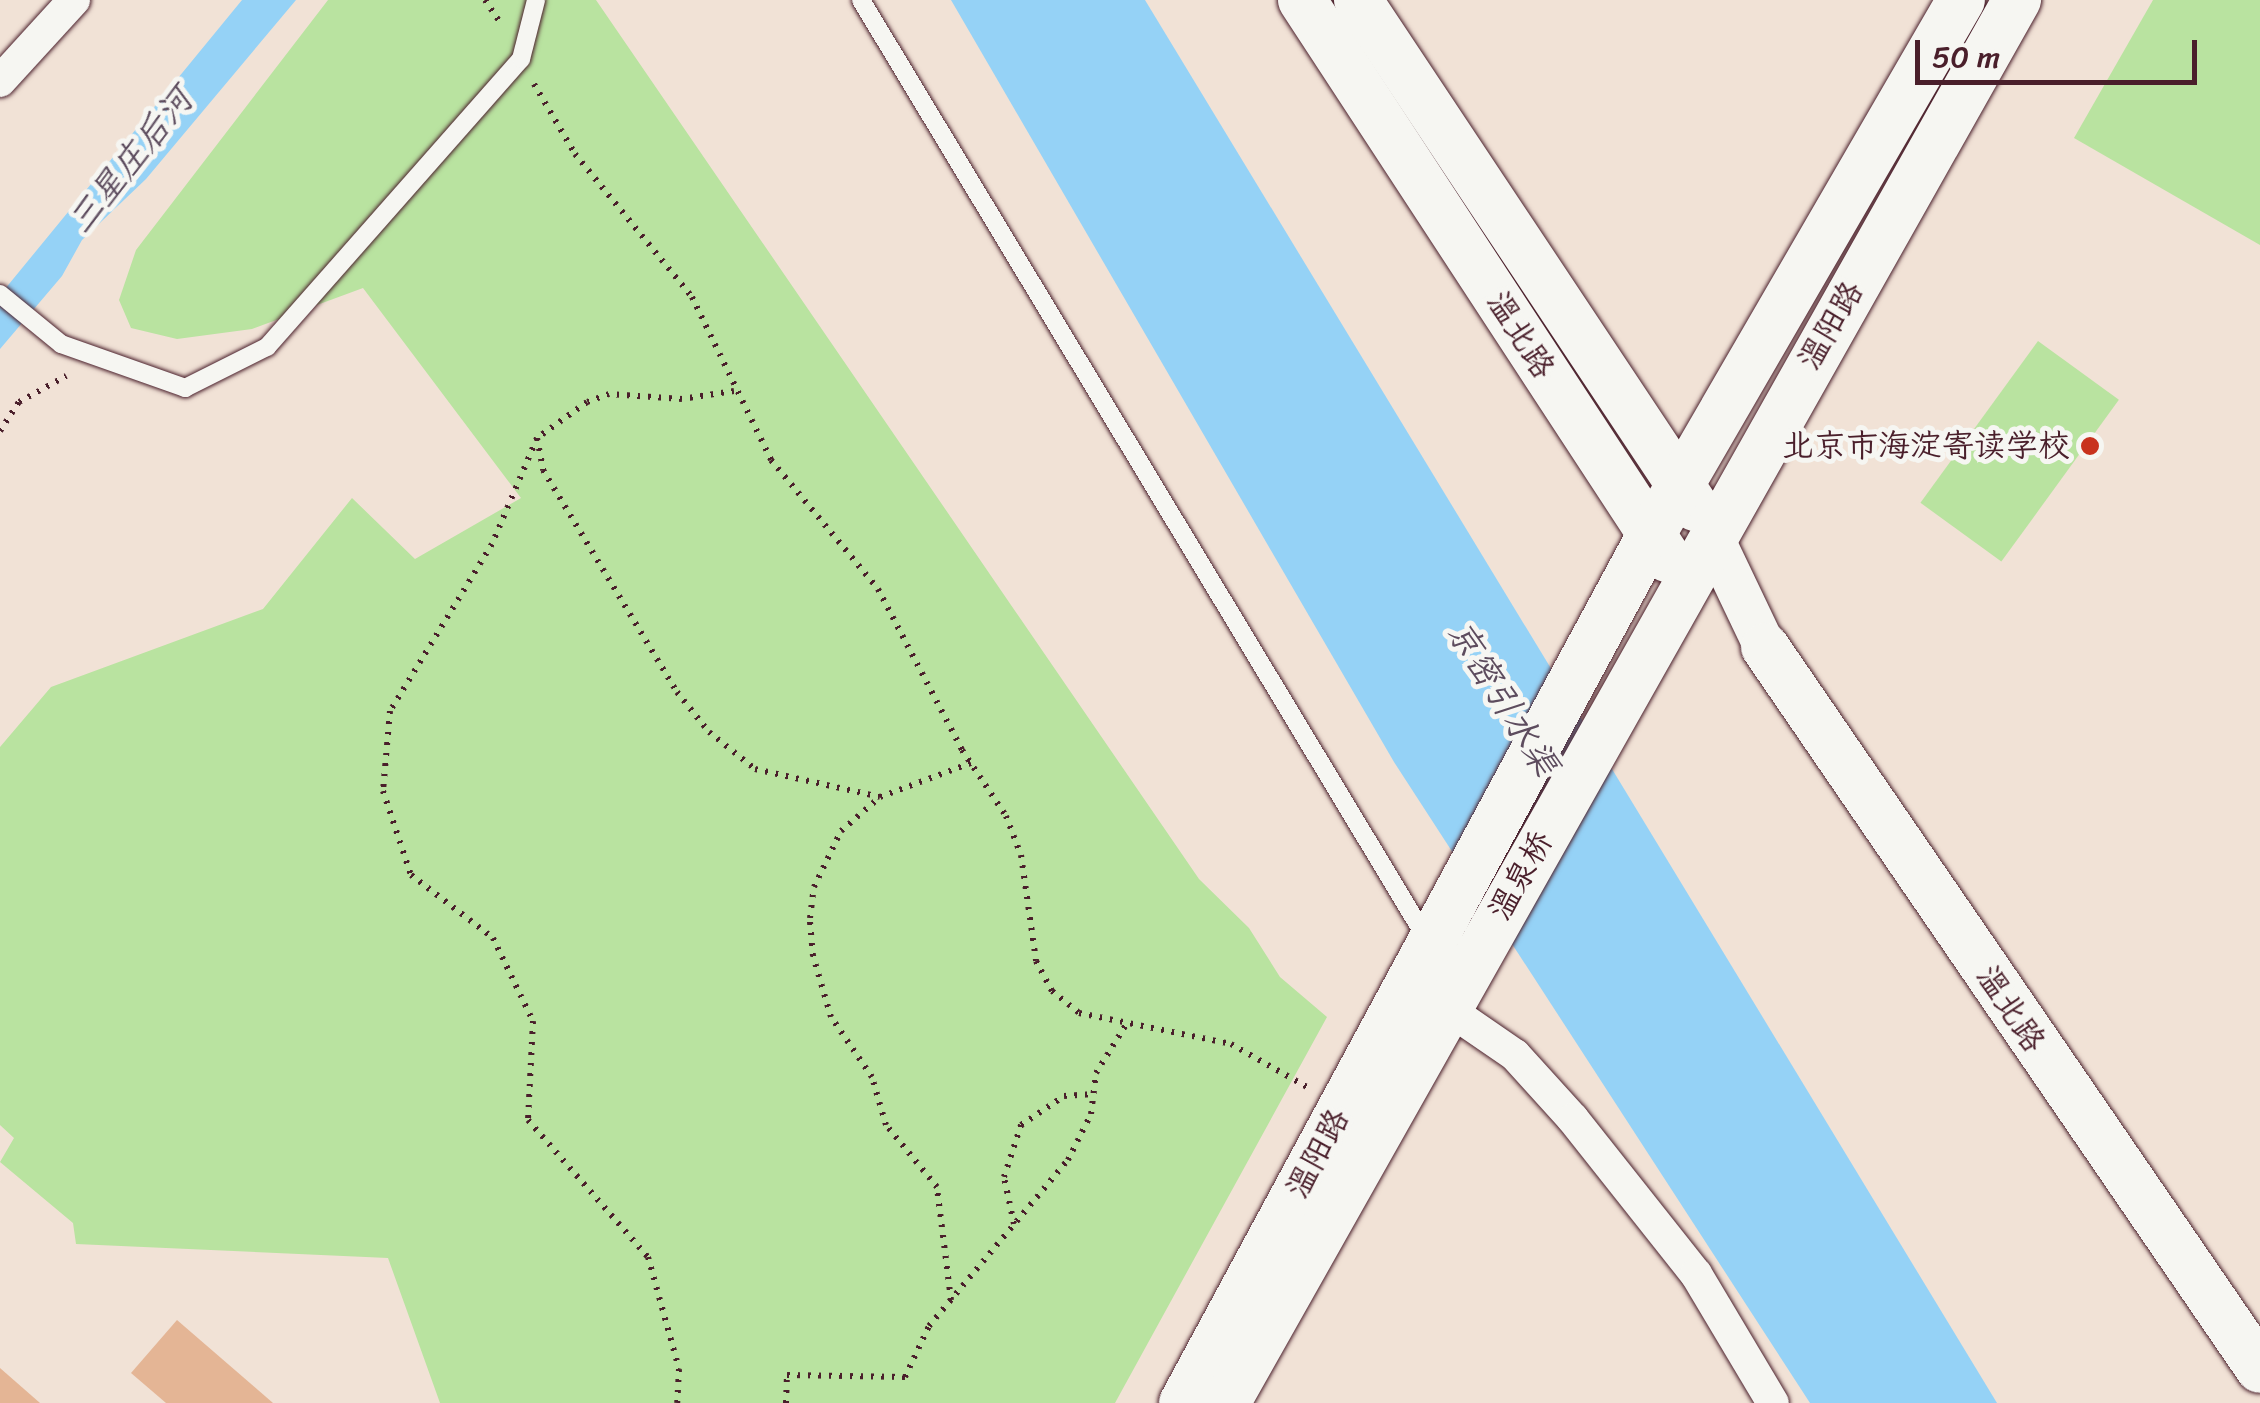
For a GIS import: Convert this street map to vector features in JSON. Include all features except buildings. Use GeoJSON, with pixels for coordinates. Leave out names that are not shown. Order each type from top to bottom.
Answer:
{"type":"FeatureCollection","features":[{"type":"Feature","properties":{"kind":"main road","name":"温北路"},"geometry":{"type":"LineString","coordinates":[[1302,0],[1685,582]]}},
{"type":"Feature","properties":{"kind":"main road","name":"温北路"},"geometry":{"type":"LineString","coordinates":[[1358,0],[1712,536]]}},
{"type":"Feature","properties":{"kind":"main road","name":"温阳路"},"geometry":{"type":"LineString","coordinates":[[1604,624],[1680,483],[1961,0]]}},
{"type":"Feature","properties":{"kind":"main road","name":"温阳路"},"geometry":{"type":"LineString","coordinates":[[1644,652],[2017,0]]}},
{"type":"Feature","properties":{"kind":"main road","name":"温泉桥"},"geometry":{"type":"LineString","coordinates":[[1442,926],[1604,624]]}},
{"type":"Feature","properties":{"kind":"main road","name":"温北路"},"geometry":{"type":"LineString","coordinates":[[1764,647],[2260,1370]]}},
{"type":"Feature","properties":{"kind":"main road","name":"温泉桥"},"geometry":{"type":"LineString","coordinates":[[1485,942],[1644,652]]}},
{"type":"Feature","properties":{"kind":"main road","name":"温阳路"},"geometry":{"type":"LineString","coordinates":[[1183,1403],[1442,926]]}},
{"type":"Feature","properties":{"kind":"main road","name":"温阳路"},"geometry":{"type":"LineString","coordinates":[[1226,1403],[1485,942]]}},
{"type":"Feature","properties":{"kind":"street"},"geometry":{"type":"LineString","coordinates":[[0,81],[74,0]]}},
{"type":"Feature","properties":{"kind":"street","name":"温北路"},"geometry":{"type":"LineString","coordinates":[[1712,536],[1764,647]]}},
{"type":"Feature","properties":{"kind":"street","name":"温北路"},"geometry":{"type":"LineString","coordinates":[[1685,582],[1764,647]]}},
{"type":"Feature","properties":{"kind":"street"},"geometry":{"type":"LineString","coordinates":[[1448,1008],[1515,1055],[1573,1119],[1696,1274],[1773,1403]]}},
{"type":"Feature","properties":{"kind":"lane"},"geometry":{"type":"LineString","coordinates":[[0,294],[61,344],[185,388],[267,347],[521,59],[536,0]]}},
{"type":"Feature","properties":{"kind":"lane"},"geometry":{"type":"LineString","coordinates":[[861,0],[1442,926]]}},
{"type":"Feature","properties":{"kind":"path"},"geometry":{"type":"LineString","coordinates":[[521,59],[575,154],[692,297],[734,391],[771,460],[878,589],[971,764],[1006,816],[1021,856],[1036,960],[1052,991],[1079,1014],[1231,1044],[1344,1107]]}},
{"type":"Feature","properties":{"kind":"path"},"geometry":{"type":"LineString","coordinates":[[0,431],[19,402],[95,359]]}},
{"type":"Feature","properties":{"kind":"path"},"geometry":{"type":"LineString","coordinates":[[678,1403],[679,1369],[648,1257],[528,1120],[534,1021],[494,938],[411,875],[382,791],[390,710],[492,544],[538,438],[559,418],[609,394],[682,400],[734,391]]}},
{"type":"Feature","properties":{"kind":"path"},"geometry":{"type":"LineString","coordinates":[[538,438],[543,470],[676,692],[709,732],[755,770],[880,797]]}},
{"type":"Feature","properties":{"kind":"path"},"geometry":{"type":"LineString","coordinates":[[951,1300],[936,1186],[886,1125],[872,1077],[832,1017],[812,956],[810,918],[824,860],[841,831],[880,797],[971,764]]}},
{"type":"Feature","properties":{"kind":"path"},"geometry":{"type":"LineString","coordinates":[[786,1403],[787,1376],[906,1378],[929,1326],[1080,1140],[1096,1073],[1127,1023]]}},
{"type":"Feature","properties":{"kind":"path"},"geometry":{"type":"LineString","coordinates":[[1014,1224],[1004,1177],[1021,1125],[1064,1096],[1094,1094]]}},
{"type":"Feature","properties":{"kind":"green space"},"geometry":{"type":"Polygon","coordinates":[[[328,0],[596,0],[1199,879],[1249,928],[1280,977],[1327,1017],[1115,1403],[440,1403],[388,1258],[76,1244],[73,1223],[0,1162],[14,1138],[0,1125],[0,747],[51,687],[263,609],[352,498],[415,559],[521,498],[363,288],[252,329],[177,339],[131,328],[119,300],[136,250],[328,0]]]}},
{"type":"Feature","properties":{"kind":"green space"},"geometry":{"type":"Polygon","coordinates":[[[2153,0],[2260,0],[2260,245],[2074,138],[2153,0]]]}},
{"type":"Feature","properties":{"kind":"green space"},"geometry":{"type":"Polygon","coordinates":[[[2038,341],[2119,400],[2001,562],[1920,503],[2038,341]]]}},
{"type":"Feature","properties":{"kind":"water","name":"三星庄后河"},"geometry":{"type":"Polygon","coordinates":[[[242,0],[296,0],[146,179],[82,240],[62,276],[0,349],[0,295],[242,0]]]}},
{"type":"Feature","properties":{"kind":"water","name":"京密引水渠"},"geometry":{"type":"Polygon","coordinates":[[[951,0],[1145,0],[1997,1403],[1810,1403],[1394,762],[951,0]]]}},
{"type":"Feature","properties":{"kind":"place","name":"北京市海淀寄读学校"},"geometry":{"type":"Point","coordinates":[2090,446]}}]}
